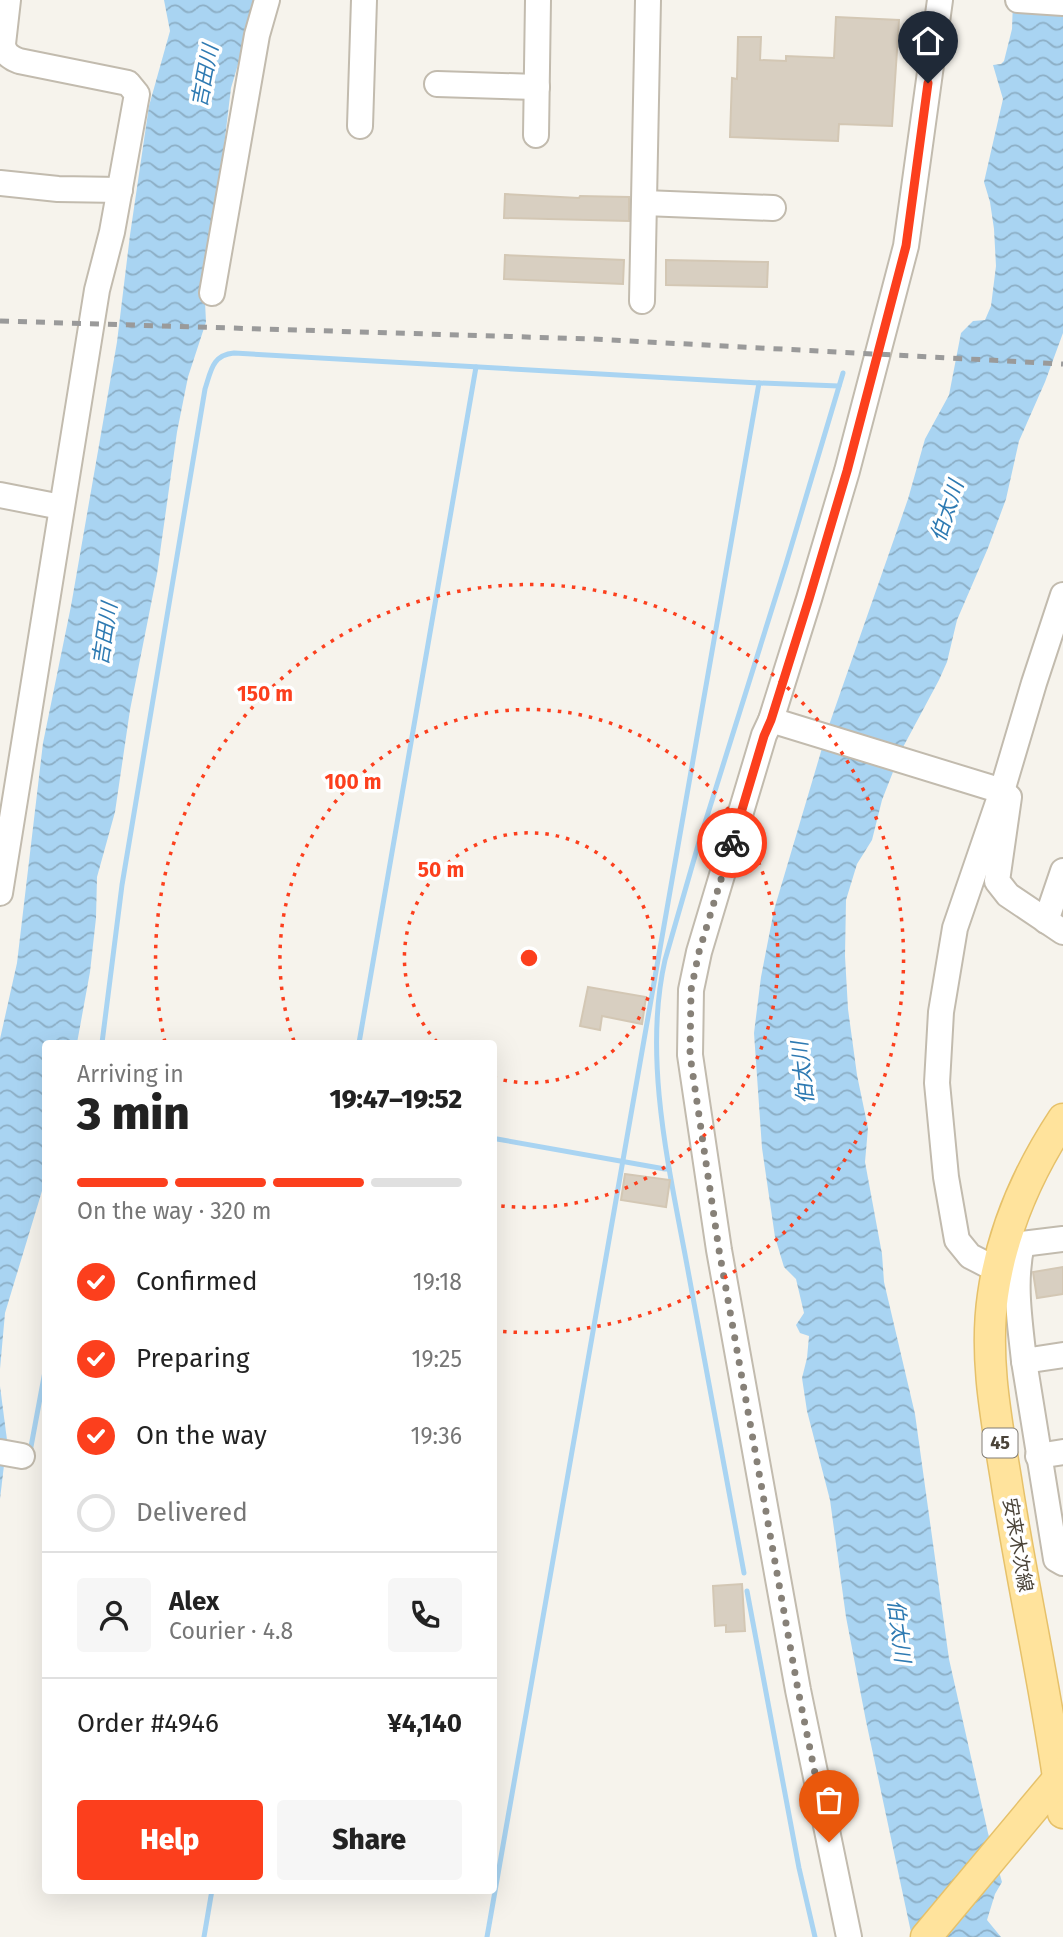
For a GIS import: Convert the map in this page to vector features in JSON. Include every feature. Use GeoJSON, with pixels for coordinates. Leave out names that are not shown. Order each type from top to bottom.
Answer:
{"type":"FeatureCollection","features":[{"type":"Feature","properties":{"kind":"main road","name":"安来木次線"},"geometry":{"type":"LineString","coordinates":[[1049,1809],[1061,1776],[1013,1526],[994,1400],[990,1326],[997,1270],[1013,1242],[1008,1226],[1041,1153],[1063,1119]]}},
{"type":"Feature","properties":{"kind":"main road"},"geometry":{"type":"LineString","coordinates":[[926,1937],[1049,1809]]}},
{"type":"Feature","properties":{"kind":"street"},"geometry":{"type":"LineString","coordinates":[[0,893],[6,816],[97,290],[112,232],[137,94],[128,83],[19,61],[2,53],[8,0]]}},
{"type":"Feature","properties":{"kind":"street"},"geometry":{"type":"LineString","coordinates":[[212,293],[257,35],[267,0]]}},
{"type":"Feature","properties":{"kind":"street"},"geometry":{"type":"LineString","coordinates":[[360,125],[364,0]]}},
{"type":"Feature","properties":{"kind":"street"},"geometry":{"type":"LineString","coordinates":[[536,135],[538,0]]}},
{"type":"Feature","properties":{"kind":"street"},"geometry":{"type":"LineString","coordinates":[[642,301],[648,0]]}},
{"type":"Feature","properties":{"kind":"street"},"geometry":{"type":"LineString","coordinates":[[849,1937],[798,1690],[719,1250],[690,1055],[691,990],[699,952],[764,736],[776,722],[906,246],[940,0]]}},
{"type":"Feature","properties":{"kind":"street"},"geometry":{"type":"LineString","coordinates":[[1017,0],[1063,4]]}},
{"type":"Feature","properties":{"kind":"street"},"geometry":{"type":"LineString","coordinates":[[437,84],[537,87]]}},
{"type":"Feature","properties":{"kind":"street"},"geometry":{"type":"LineString","coordinates":[[0,183],[58,190],[120,190]]}},
{"type":"Feature","properties":{"kind":"street"},"geometry":{"type":"LineString","coordinates":[[644,203],[773,208]]}},
{"type":"Feature","properties":{"kind":"street"},"geometry":{"type":"LineString","coordinates":[[0,495],[61,507]]}},
{"type":"Feature","properties":{"kind":"street"},"geometry":{"type":"LineString","coordinates":[[997,1270],[970,1256],[957,1240],[946,1177],[937,1083],[941,1012],[956,929],[997,790],[1063,595]]}},
{"type":"Feature","properties":{"kind":"street"},"geometry":{"type":"LineString","coordinates":[[776,722],[997,790],[1009,797],[997,881],[1008,895],[1055,926],[1063,871]]}},
{"type":"Feature","properties":{"kind":"street"},"geometry":{"type":"LineString","coordinates":[[1063,1239],[1013,1242],[1018,1262],[1016,1284],[1024,1361],[1038,1456],[1056,1559],[1063,1563]]}},
{"type":"Feature","properties":{"kind":"street"},"geometry":{"type":"LineString","coordinates":[[1024,1361],[1063,1355]]}},
{"type":"Feature","properties":{"kind":"street"},"geometry":{"type":"LineString","coordinates":[[1038,1456],[1063,1452]]}},
{"type":"Feature","properties":{"kind":"water","name":"吉田川"},"geometry":{"type":"Polygon","coordinates":[[[164,0],[257,0],[231,88],[204,281],[206,322],[188,377],[177,432],[157,574],[130,710],[115,812],[97,877],[90,972],[78,1040],[42,1040],[42,1191],[5,1313],[0,1369],[0,1039],[17,963],[43,743],[71,606],[117,342],[149,106],[170,31],[164,0]]]}},
{"type":"Feature","properties":{"kind":"water","name":"伯太川"},"geometry":{"type":"Polygon","coordinates":[[[1013,0],[1063,0],[1063,333],[1019,441],[1006,499],[957,620],[947,662],[902,749],[882,800],[872,840],[857,864],[846,900],[848,1009],[868,1128],[865,1162],[882,1254],[884,1282],[915,1414],[949,1659],[988,1833],[1002,1882],[995,1894],[987,1920],[1001,1937],[912,1937],[846,1617],[830,1500],[807,1411],[802,1378],[809,1336],[800,1333],[796,1325],[804,1313],[796,1279],[784,1267],[775,1237],[762,1148],[754,1033],[774,910],[828,728],[908,499],[925,439],[949,395],[961,333],[973,321],[985,320],[991,306],[996,266],[994,229],[984,182],[1003,99],[993,65],[1004,61],[1012,29],[1013,0]]]}},
{"type":"Feature","properties":{"kind":"water"},"geometry":{"type":"Polygon","coordinates":[[[0,1386],[7,1440],[0,1499],[0,1386]]]}},
{"type":"Feature","properties":{"kind":"building"},"geometry":{"type":"Polygon","coordinates":[[[836,17],[899,20],[892,126],[839,124],[838,141],[730,137],[732,78],[737,79],[738,37],[761,37],[760,60],[786,61],[786,56],[834,58],[836,17]]]}},
{"type":"Feature","properties":{"kind":"building"},"geometry":{"type":"Polygon","coordinates":[[[505,194],[579,198],[629,197],[629,221],[504,218],[505,194]]]}},
{"type":"Feature","properties":{"kind":"building"},"geometry":{"type":"Polygon","coordinates":[[[505,255],[624,260],[623,284],[504,279],[505,255]]]}},
{"type":"Feature","properties":{"kind":"building"},"geometry":{"type":"Polygon","coordinates":[[[666,260],[768,262],[767,287],[666,285],[666,260]]]}},
{"type":"Feature","properties":{"kind":"building"},"geometry":{"type":"Polygon","coordinates":[[[588,987],[646,997],[642,1024],[602,1016],[600,1030],[580,1026],[588,987]]]}},
{"type":"Feature","properties":{"kind":"building"},"geometry":{"type":"Polygon","coordinates":[[[625,1174],[670,1180],[666,1207],[621,1200],[625,1174]]]}},
{"type":"Feature","properties":{"kind":"building"},"geometry":{"type":"Polygon","coordinates":[[[1063,1267],[1063,1294],[1037,1298],[1033,1272],[1063,1267]]]}},
{"type":"Feature","properties":{"kind":"building"},"geometry":{"type":"Polygon","coordinates":[[[742,1584],[745,1631],[726,1632],[726,1625],[715,1626],[713,1586],[742,1584]]]}},
{"type":"Feature","properties":{"kind":"waterway"},"geometry":{"type":"LineString","coordinates":[[102,1040],[122,885],[205,389],[211,370],[221,357],[234,353],[839,386]]}},
{"type":"Feature","properties":{"kind":"waterway"},"geometry":{"type":"LineString","coordinates":[[360,1040],[476,367]]}},
{"type":"Feature","properties":{"kind":"waterway"},"geometry":{"type":"LineString","coordinates":[[744,1573],[667,1159],[658,1078],[659,998],[665,960],[699,842],[843,373]]}},
{"type":"Feature","properties":{"kind":"waterway"},"geometry":{"type":"LineString","coordinates":[[497,1880],[759,383]]}},
{"type":"Feature","properties":{"kind":"waterway"},"geometry":{"type":"LineString","coordinates":[[497,1139],[669,1169]]}},
{"type":"Feature","properties":{"kind":"waterway"},"geometry":{"type":"LineString","coordinates":[[30,1452],[42,1388]]}},
{"type":"Feature","properties":{"kind":"waterway"},"geometry":{"type":"LineString","coordinates":[[747,1591],[799,1868],[815,1937]]}},
{"type":"Feature","properties":{"kind":"waterway"},"geometry":{"type":"LineString","coordinates":[[204,1937],[211,1894]]}},
{"type":"Feature","properties":{"kind":"waterway"},"geometry":{"type":"LineString","coordinates":[[487,1937],[495,1894]]}},
{"type":"Feature","properties":{"kind":"railway"},"geometry":{"type":"LineString","coordinates":[[0,321],[592,339],[1063,364]]}},
{"type":"Feature","properties":{"kind":"way so far"},"geometry":{"type":"LineString","coordinates":[[732,843],[699,952],[691,990],[690,1055],[719,1250],[798,1690],[829,1842]]}},
{"type":"Feature","properties":{"kind":"route"},"geometry":{"type":"LineString","coordinates":[[732,843],[817,574],[890,311],[906,246],[928,83]]}}]}
